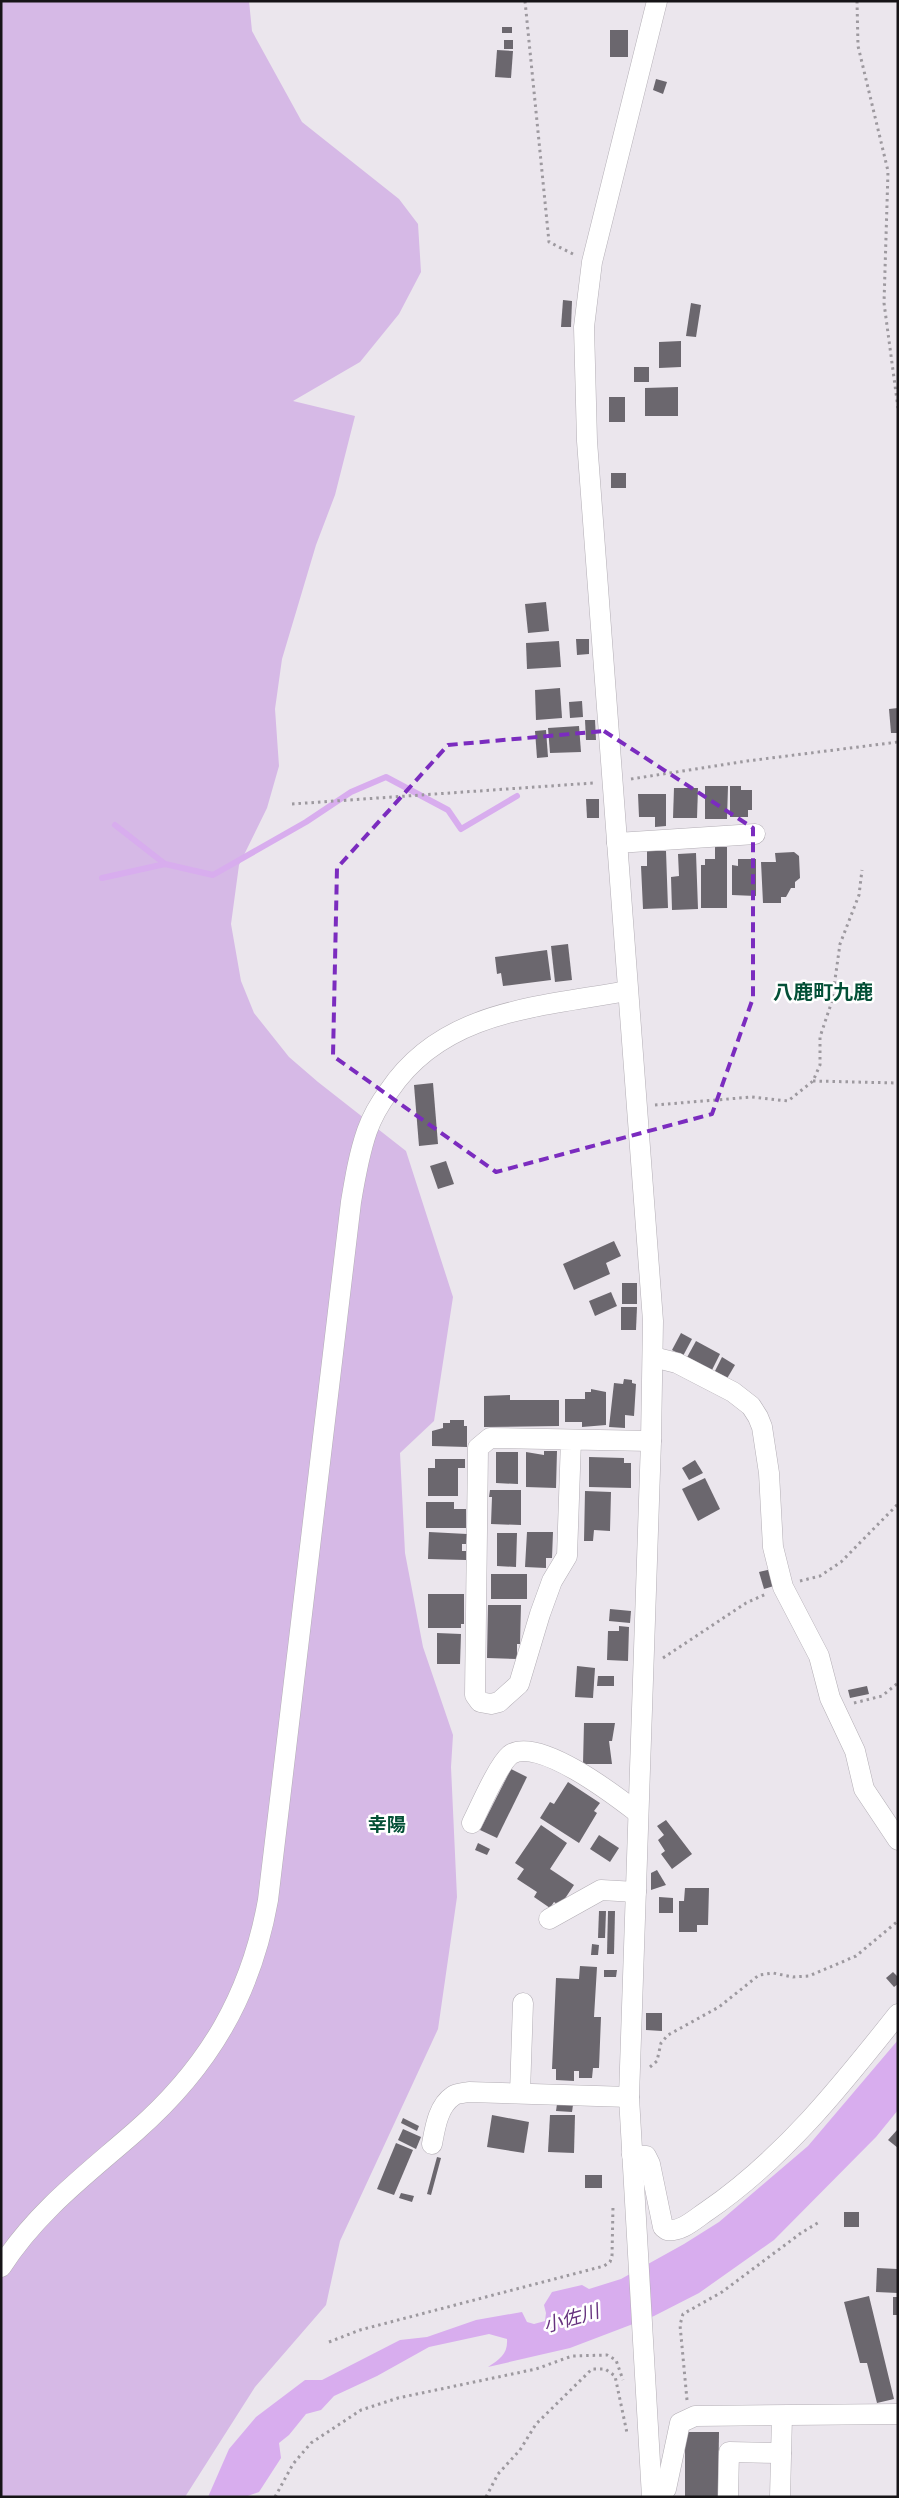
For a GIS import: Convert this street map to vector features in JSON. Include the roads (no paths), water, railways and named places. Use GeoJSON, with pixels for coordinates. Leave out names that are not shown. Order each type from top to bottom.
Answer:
{"type":"FeatureCollection","features":[{"type":"Feature","properties":{"kind":"street"},"geometry":{"type":"LineString","coordinates":[[652,2497],[629,2097],[651,1441],[653,1321],[627,991],[584,389],[584,327],[592,262],[657,1]]}},
{"type":"Feature","properties":{"kind":"street"},"geometry":{"type":"LineString","coordinates":[[617,843],[755,834]]}},
{"type":"Feature","properties":{"kind":"street"},"geometry":{"type":"LineString","coordinates":[[1,2267],[32,2224],[53,2202],[136,2130],[193,2073],[214,2045],[231,2015],[257,1951],[268,1900],[351,1202],[357,1165],[367,1130],[380,1104],[395,1081],[423,1052],[453,1032],[507,1013],[627,991]]}},
{"type":"Feature","properties":{"kind":"street"},"geometry":{"type":"LineString","coordinates":[[653,1357],[677,1363],[733,1392],[751,1406],[758,1417],[762,1427],[769,1472],[770,1523],[777,1566],[783,1587],[815,1646],[833,1706],[855,1751],[864,1789],[898,1840]]}},
{"type":"Feature","properties":{"kind":"street"},"geometry":{"type":"LineString","coordinates":[[571,1440],[568,1556],[552,1581],[519,1684],[499,1702],[491,1704],[480,1702],[475,1695],[478,1448],[490,1438],[651,1441]]}},
{"type":"Feature","properties":{"kind":"street"},"geometry":{"type":"LineString","coordinates":[[472,1822],[503,1763],[511,1754],[527,1751],[542,1754],[577,1770],[638,1813]]}},
{"type":"Feature","properties":{"kind":"street"},"geometry":{"type":"LineString","coordinates":[[549,1919],[601,1890],[636,1892]]}},
{"type":"Feature","properties":{"kind":"street"},"geometry":{"type":"LineString","coordinates":[[520,2093],[523,2003]]}},
{"type":"Feature","properties":{"kind":"street"},"geometry":{"type":"LineString","coordinates":[[632,2155],[646,2156],[650,2164],[663,2226],[667,2230],[681,2228],[738,2189],[781,2150],[845,2082],[898,2014]]}},
{"type":"Feature","properties":{"kind":"street"},"geometry":{"type":"LineString","coordinates":[[432,2144],[436,2122],[453,2096],[469,2092],[629,2097]]}},
{"type":"Feature","properties":{"kind":"street"},"geometry":{"type":"LineString","coordinates":[[659,2497],[666,2489],[680,2423],[694,2416],[898,2414]]}},
{"type":"Feature","properties":{"kind":"street"},"geometry":{"type":"LineString","coordinates":[[780,2497],[782,2416]]}},
{"type":"Feature","properties":{"kind":"street"},"geometry":{"type":"LineString","coordinates":[[728,2497],[730,2452],[780,2453]]}},
{"type":"Feature","properties":{"kind":"water","name":"小佐川"},"geometry":{"type":"Polygon","coordinates":[[[898,2040],[898,2110],[876,2137],[774,2240],[699,2293],[654,2316],[570,2348],[488,2367],[505,2352],[507,2339],[489,2334],[429,2347],[377,2376],[334,2396],[321,2410],[306,2414],[289,2435],[279,2443],[281,2458],[259,2492],[245,2497],[208,2497],[229,2449],[256,2417],[305,2380],[322,2380],[400,2340],[427,2337],[476,2320],[522,2312],[527,2322],[534,2324],[545,2321],[544,2305],[552,2292],[582,2285],[589,2289],[621,2279],[719,2222],[808,2146],[898,2040]]]}},
{"type":"Feature","properties":{"kind":"waterway"},"geometry":{"type":"LineString","coordinates":[[102,878],[165,864],[213,875],[306,822],[351,792],[386,777],[448,810],[461,829],[517,796]]}},
{"type":"Feature","properties":{"kind":"waterway"},"geometry":{"type":"LineString","coordinates":[[115,825],[165,864]]}},
{"type":"Feature","properties":{"kind":"district","name":"八鹿町九鹿"},"geometry":{"type":"Point","coordinates":[823,992]}},
{"type":"Feature","properties":{"kind":"district","name":"幸陽"},"geometry":{"type":"Point","coordinates":[387,1824]}}]}
